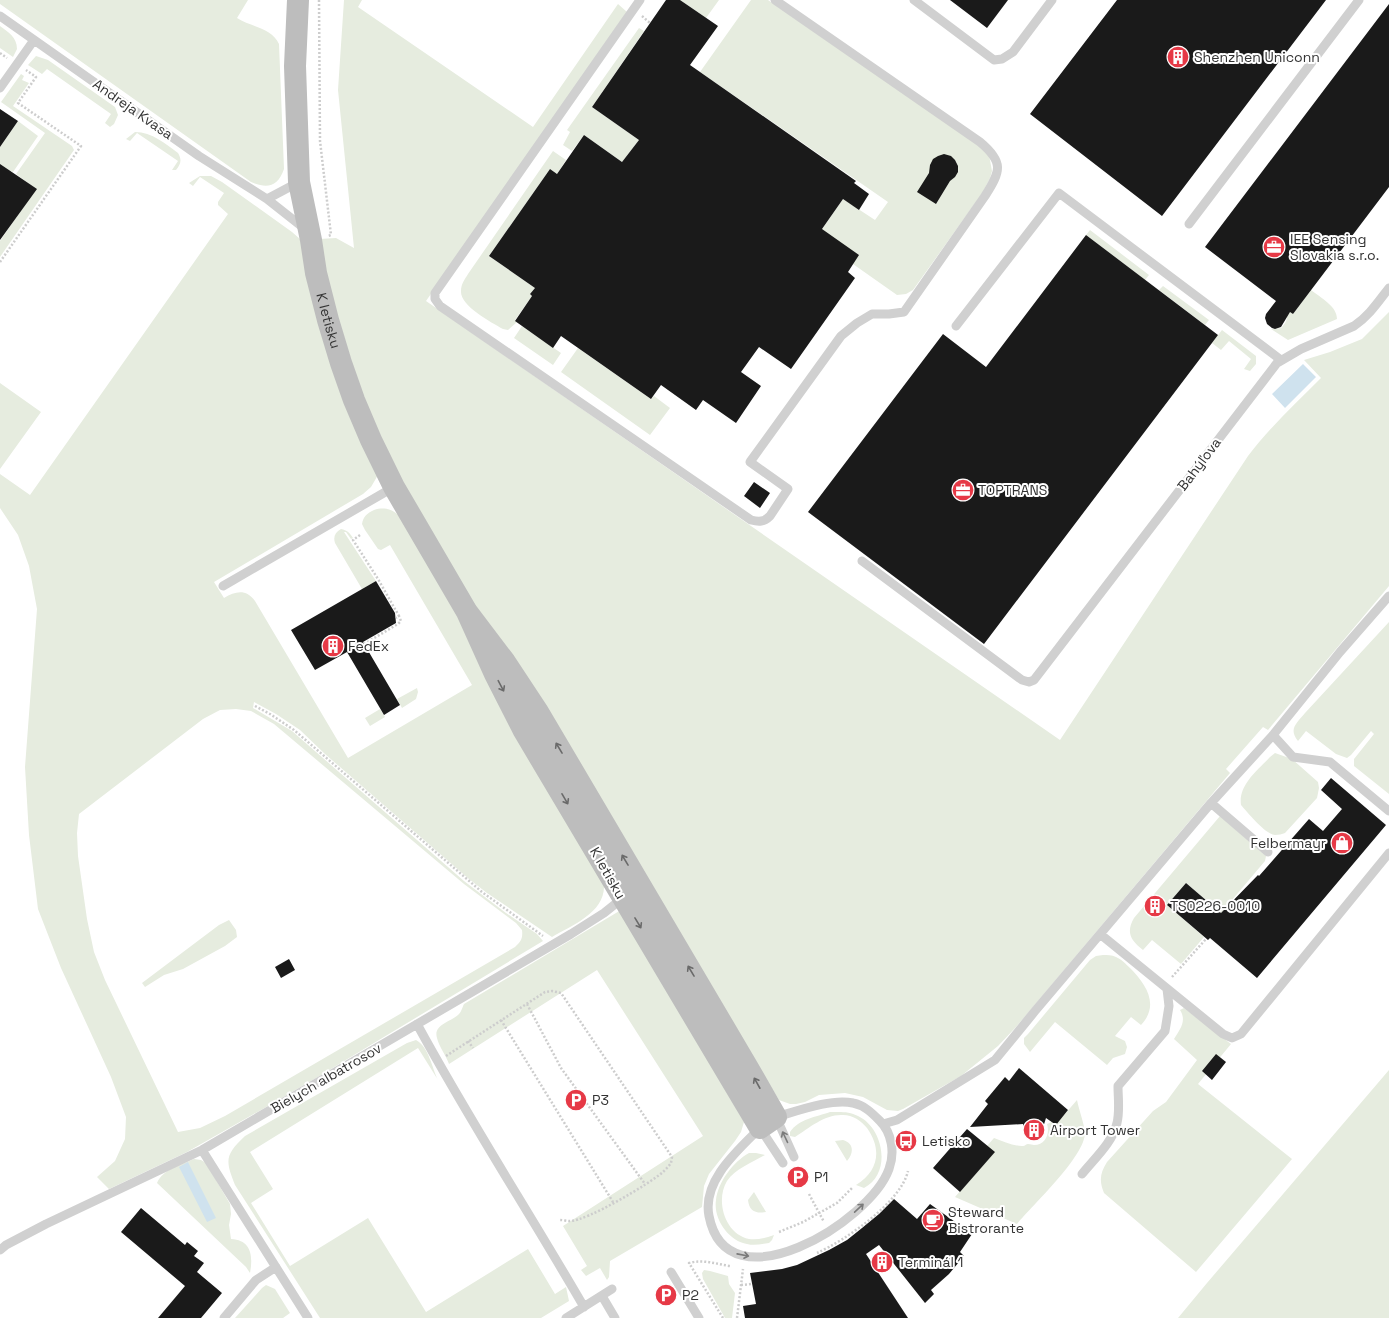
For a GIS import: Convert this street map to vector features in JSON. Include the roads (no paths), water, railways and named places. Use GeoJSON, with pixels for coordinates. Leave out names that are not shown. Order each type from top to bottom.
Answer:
{"type":"FeatureCollection","features":[{"type":"Feature","properties":{"kind":"street","name":"K letisku"},"geometry":{"type":"LineString","coordinates":[[298,0],[296,66],[299,182],[316,273],[328,320],[354,400],[371,440],[394,487],[467,612],[495,674],[524,731],[623,898],[768,1123]]}},
{"type":"Feature","properties":{"kind":"street","name":"K letisku"},"geometry":{"type":"LineString","coordinates":[[467,612],[504,662],[538,712],[641,887],[768,1123]]}},
{"type":"Feature","properties":{"kind":"lane"},"geometry":{"type":"LineString","coordinates":[[640,0],[435,293],[436,299],[440,306],[751,520],[761,522],[770,516],[788,489],[750,462],[842,336],[857,323],[872,314],[904,312],[986,196],[998,172],[998,164],[993,155],[980,142],[775,0]]}},
{"type":"Feature","properties":{"kind":"lane"},"geometry":{"type":"LineString","coordinates":[[914,0],[994,60],[1002,59],[1013,52],[1052,0]]}},
{"type":"Feature","properties":{"kind":"lane"},"geometry":{"type":"LineString","coordinates":[[1189,224],[1359,0]]}},
{"type":"Feature","properties":{"kind":"lane","name":"Andreja Kvasa"},"geometry":{"type":"LineString","coordinates":[[0,16],[199,156],[267,199],[309,232]]}},
{"type":"Feature","properties":{"kind":"lane"},"geometry":{"type":"LineString","coordinates":[[0,88],[34,40]]}},
{"type":"Feature","properties":{"kind":"lane"},"geometry":{"type":"LineString","coordinates":[[267,199],[299,182]]}},
{"type":"Feature","properties":{"kind":"lane"},"geometry":{"type":"LineString","coordinates":[[956,326],[1059,193],[1281,360]]}},
{"type":"Feature","properties":{"kind":"lane","name":"Bahýľova"},"geometry":{"type":"LineString","coordinates":[[862,561],[1022,680],[1029,682],[1034,680],[1276,363],[1301,349],[1354,326],[1371,312],[1389,288]]}},
{"type":"Feature","properties":{"kind":"lane"},"geometry":{"type":"LineString","coordinates":[[223,586],[394,487]]}},
{"type":"Feature","properties":{"kind":"lane"},"geometry":{"type":"LineString","coordinates":[[883,1124],[897,1120],[995,1060],[1211,804],[1273,735],[1340,652],[1389,596]]}},
{"type":"Feature","properties":{"kind":"lane"},"geometry":{"type":"LineString","coordinates":[[1273,735],[1293,757],[1330,762],[1389,811]]}},
{"type":"Feature","properties":{"kind":"lane"},"geometry":{"type":"LineString","coordinates":[[1211,804],[1268,852]]}},
{"type":"Feature","properties":{"kind":"lane"},"geometry":{"type":"LineString","coordinates":[[1100,934],[1223,1034],[1232,1038],[1241,1034],[1389,853]]}},
{"type":"Feature","properties":{"kind":"lane","name":"Bielych albatrosov"},"geometry":{"type":"LineString","coordinates":[[0,1250],[6,1245],[46,1224],[202,1150],[552,945],[604,913],[623,898],[641,887]]}},
{"type":"Feature","properties":{"kind":"lane"},"geometry":{"type":"LineString","coordinates":[[1082,1174],[1111,1137],[1117,1124],[1118,1086],[1165,1031],[1169,1006],[1166,987]]}},
{"type":"Feature","properties":{"kind":"lane"},"geometry":{"type":"LineString","coordinates":[[417,1024],[437,1061],[584,1307]]}},
{"type":"Feature","properties":{"kind":"lane"},"geometry":{"type":"LineString","coordinates":[[838,1102],[852,1103],[863,1106],[872,1112],[883,1124],[888,1133],[891,1143],[891,1162],[889,1170],[869,1199],[850,1217],[830,1231],[794,1249],[774,1256],[754,1257],[735,1253],[727,1249],[720,1242],[714,1232],[708,1213],[709,1195],[713,1182],[741,1147],[768,1123],[824,1104],[838,1102]]}},
{"type":"Feature","properties":{"kind":"lane"},"geometry":{"type":"LineString","coordinates":[[768,1123],[794,1157]]}},
{"type":"Feature","properties":{"kind":"lane"},"geometry":{"type":"LineString","coordinates":[[768,1123],[783,1163]]}},
{"type":"Feature","properties":{"kind":"lane"},"geometry":{"type":"LineString","coordinates":[[202,1150],[308,1318]]}},
{"type":"Feature","properties":{"kind":"lane"},"geometry":{"type":"LineString","coordinates":[[224,1318],[256,1280],[276,1267]]}},
{"type":"Feature","properties":{"kind":"lane"},"geometry":{"type":"LineString","coordinates":[[671,1272],[699,1318]]}},
{"type":"Feature","properties":{"kind":"lane"},"geometry":{"type":"LineString","coordinates":[[566,1318],[612,1289]]}},
{"type":"Feature","properties":{"kind":"lane"},"geometry":{"type":"LineString","coordinates":[[602,1296],[615,1318]]}},
{"type":"Feature","properties":{"kind":"water"},"geometry":{"type":"Polygon","coordinates":[[[1303,364],[1316,377],[1285,408],[1272,394],[1303,364]]]}},
{"type":"Feature","properties":{"kind":"water"},"geometry":{"type":"Polygon","coordinates":[[[188,1162],[216,1218],[207,1222],[179,1167],[188,1162]]]}},
{"type":"Feature","properties":{"kind":"place","name":"Shenzhen Uniconn"},"geometry":{"type":"Point","coordinates":[1178,57]}},
{"type":"Feature","properties":{"kind":"place","name":"IEE Sensing Slovakia s.r.o."},"geometry":{"type":"Point","coordinates":[1274,247]}},
{"type":"Feature","properties":{"kind":"place","name":"TOPTRANS"},"geometry":{"type":"Point","coordinates":[963,490]}},
{"type":"Feature","properties":{"kind":"place","name":"FedEx"},"geometry":{"type":"Point","coordinates":[333,646]}},
{"type":"Feature","properties":{"kind":"place","name":"Felbermayr"},"geometry":{"type":"Point","coordinates":[1342,843]}},
{"type":"Feature","properties":{"kind":"place","name":"TS0226-0010"},"geometry":{"type":"Point","coordinates":[1155,906]}},
{"type":"Feature","properties":{"kind":"place","name":"P3"},"geometry":{"type":"Point","coordinates":[576,1100]}},
{"type":"Feature","properties":{"kind":"place","name":"Airport Tower"},"geometry":{"type":"Point","coordinates":[1034,1130]}},
{"type":"Feature","properties":{"kind":"place","name":"Letisko"},"geometry":{"type":"Point","coordinates":[906,1141]}},
{"type":"Feature","properties":{"kind":"place","name":"P1"},"geometry":{"type":"Point","coordinates":[798,1177]}},
{"type":"Feature","properties":{"kind":"place","name":"Steward Bistrorante"},"geometry":{"type":"Point","coordinates":[933,1220]}},
{"type":"Feature","properties":{"kind":"place","name":"Terminál 1"},"geometry":{"type":"Point","coordinates":[882,1262]}},
{"type":"Feature","properties":{"kind":"place","name":"P2"},"geometry":{"type":"Point","coordinates":[666,1295]}}]}
